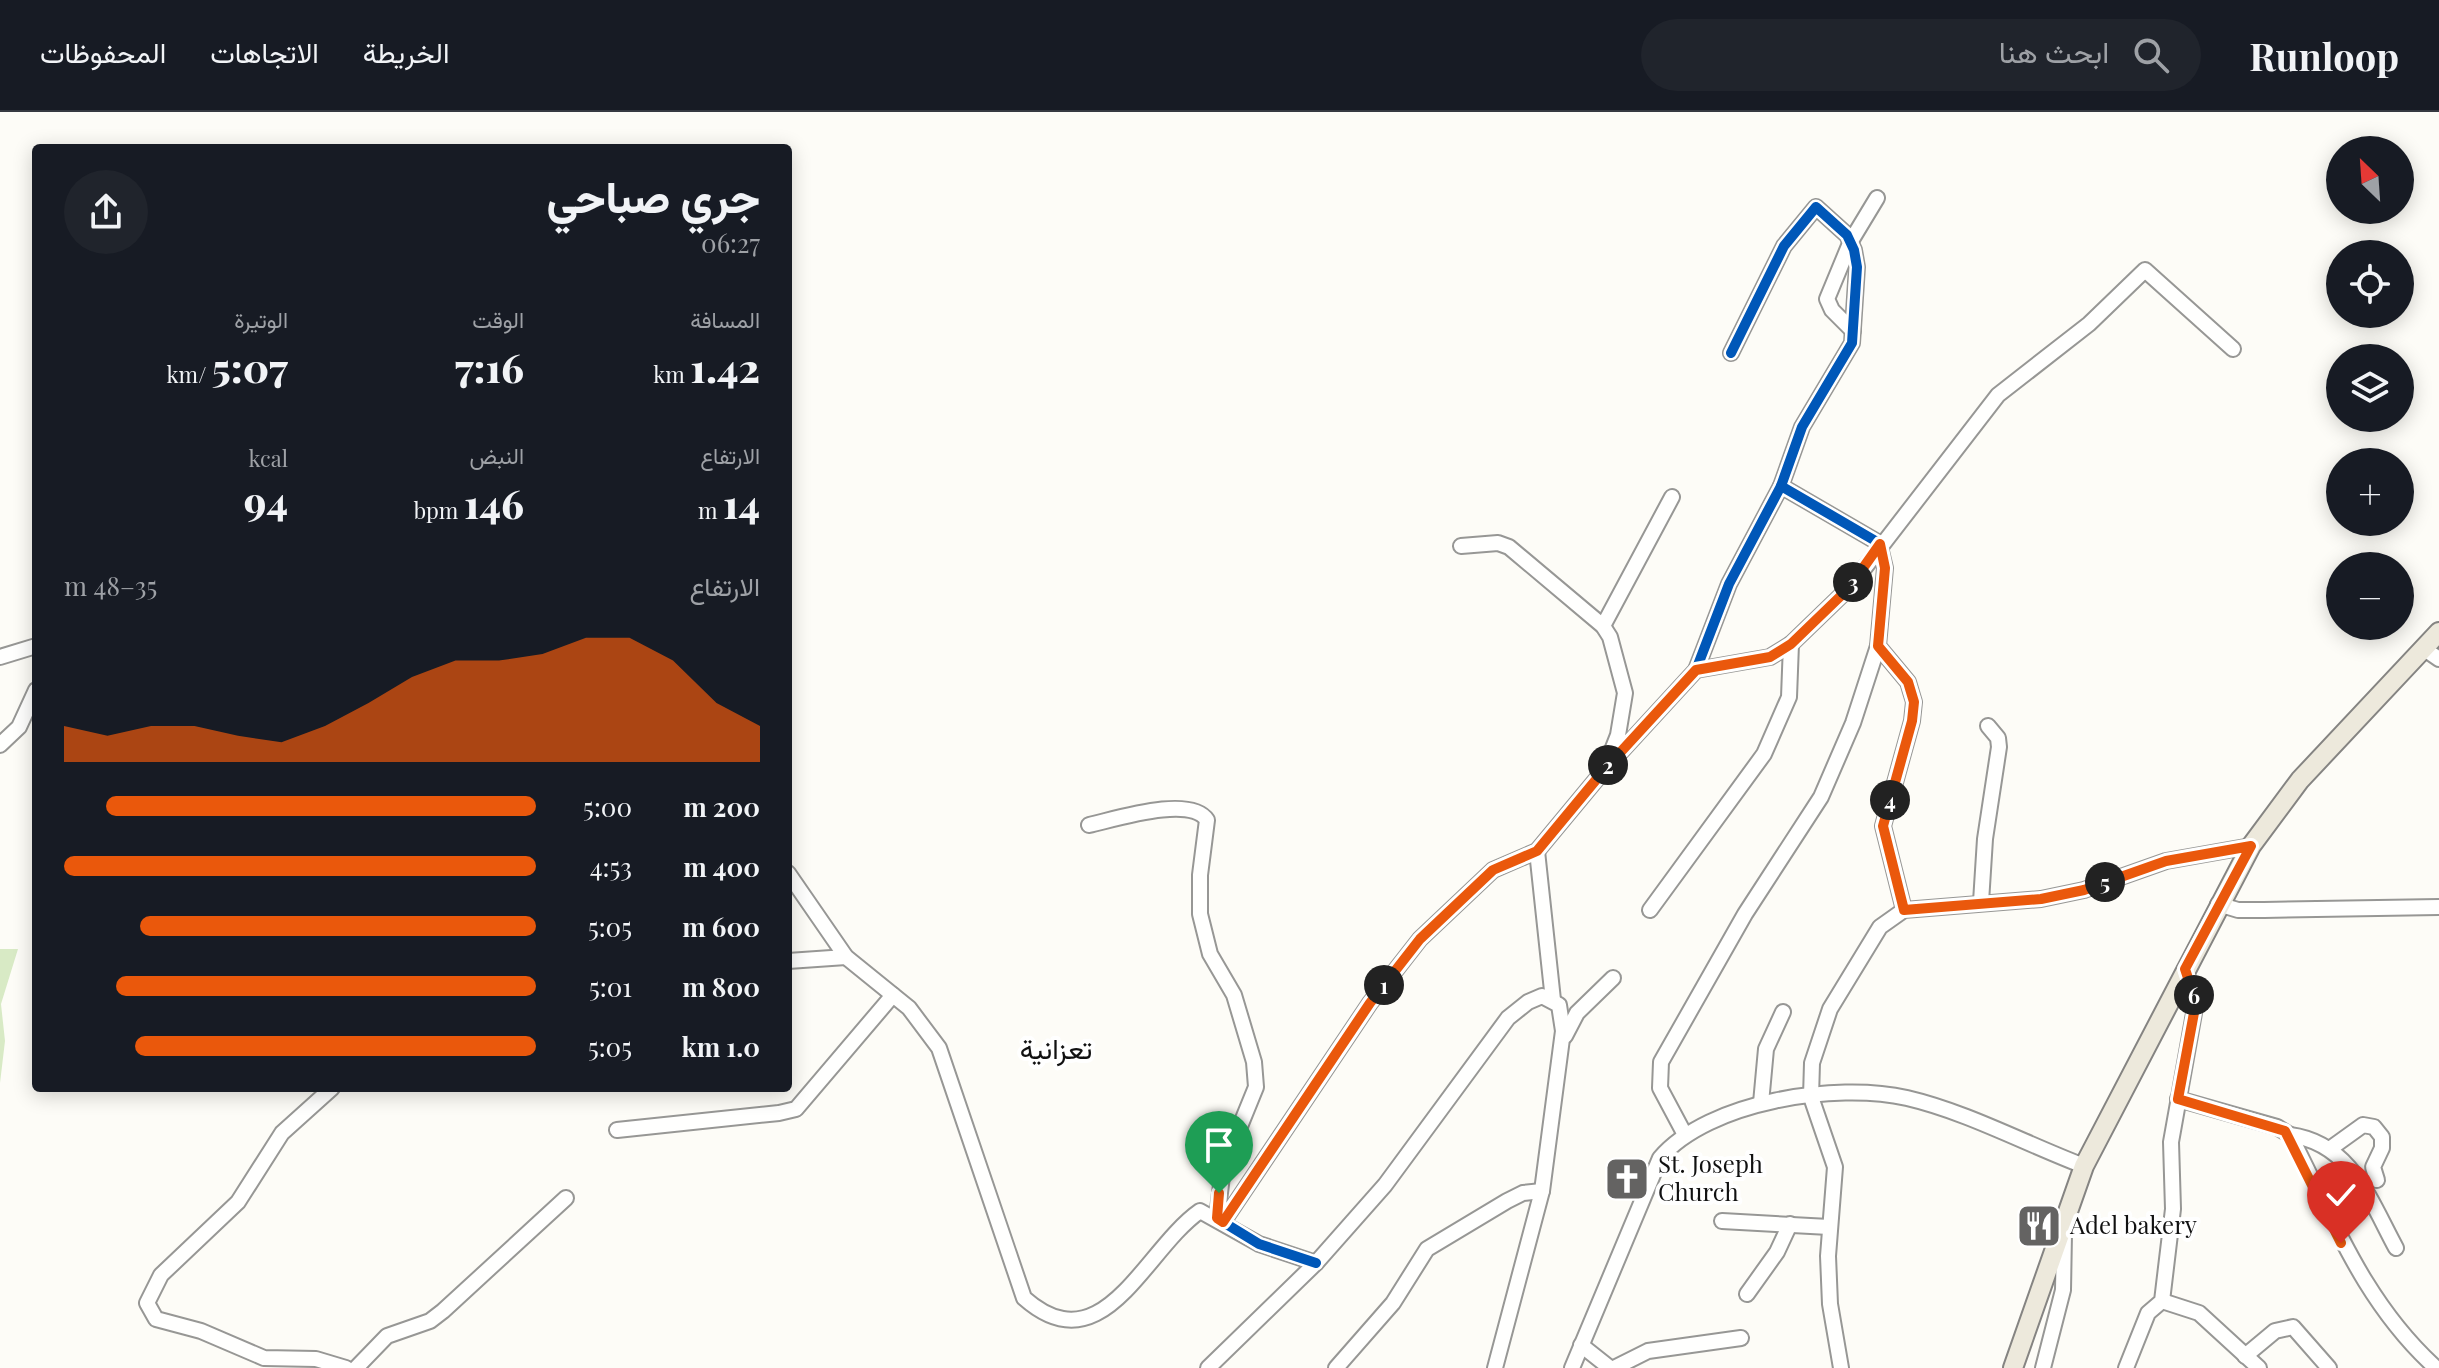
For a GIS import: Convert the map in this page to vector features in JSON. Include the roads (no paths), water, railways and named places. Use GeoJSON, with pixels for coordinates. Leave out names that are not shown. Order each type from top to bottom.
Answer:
{"type":"FeatureCollection","features":[{"type":"Feature","properties":{"kind":"main road"},"geometry":{"type":"LineString","coordinates":[[2013,1368],[2084,1166],[2218,904],[2251,846],[2300,780],[2431,654],[2439,632]]}},
{"type":"Feature","properties":{"kind":"street"},"geometry":{"type":"LineString","coordinates":[[1853,331],[1832,310],[1827,299],[1851,241],[1877,198]]}},
{"type":"Feature","properties":{"kind":"street"},"geometry":{"type":"LineString","coordinates":[[1220,1220],[1370,1003],[1420,939],[1493,870],[1537,851],[1605,769],[1696,670],[1729,584],[1781,486],[1802,427],[1849,351],[1857,267],[1851,241],[1828,214],[1816,207],[1807,213],[1784,246],[1731,353]]}},
{"type":"Feature","properties":{"kind":"street"},"geometry":{"type":"LineString","coordinates":[[1696,670],[1770,657],[1791,644],[1849,588],[1998,395],[2089,324],[2145,270],[2233,349]]}},
{"type":"Feature","properties":{"kind":"street"},"geometry":{"type":"LineString","coordinates":[[1684,1133],[1660,1088],[1661,1062],[1715,965],[1821,797],[1853,723],[1878,646],[1885,568],[1880,544],[1781,486]]}},
{"type":"Feature","properties":{"kind":"street"},"geometry":{"type":"LineString","coordinates":[[1603,626],[1672,497]]}},
{"type":"Feature","properties":{"kind":"street"},"geometry":{"type":"LineString","coordinates":[[1461,546],[1498,543],[1509,547],[1603,626],[1610,637],[1625,693],[1618,735],[1605,769]]}},
{"type":"Feature","properties":{"kind":"street"},"geometry":{"type":"LineString","coordinates":[[1650,910],[1764,754],[1789,697],[1791,644]]}},
{"type":"Feature","properties":{"kind":"street"},"geometry":{"type":"LineString","coordinates":[[1878,646],[1908,682],[1914,702],[1912,721],[1883,826],[1904,910]]}},
{"type":"Feature","properties":{"kind":"street"},"geometry":{"type":"LineString","coordinates":[[0,657],[32,647]]}},
{"type":"Feature","properties":{"kind":"street"},"geometry":{"type":"LineString","coordinates":[[0,745],[19,727],[32,699]]}},
{"type":"Feature","properties":{"kind":"street"},"geometry":{"type":"LineString","coordinates":[[1981,902],[1999,747],[1998,738],[1988,726]]}},
{"type":"Feature","properties":{"kind":"street"},"geometry":{"type":"LineString","coordinates":[[1089,825],[1178,808],[1194,808],[1207,820],[1200,875],[1200,914],[1210,954],[1234,995],[1254,1062],[1256,1087],[1223,1168],[1220,1220]]}},
{"type":"Feature","properties":{"kind":"street"},"geometry":{"type":"LineString","coordinates":[[1841,1368],[1830,1304],[1829,1227],[1835,1167],[1811,1097],[1812,1063],[1830,1009],[1880,927],[1904,910],[2041,899],[2084,890],[2166,861],[2251,846]]}},
{"type":"Feature","properties":{"kind":"street"},"geometry":{"type":"LineString","coordinates":[[1495,1368],[1542,1191],[1562,1043],[1562,1010],[1553,1000],[1537,851]]}},
{"type":"Feature","properties":{"kind":"street"},"geometry":{"type":"LineString","coordinates":[[792,879],[846,957],[920,1020],[939,1048],[1024,1298],[1034,1313],[1057,1334]]}},
{"type":"Feature","properties":{"kind":"street"},"geometry":{"type":"LineString","coordinates":[[2218,904],[2238,910],[2439,907]]}},
{"type":"Feature","properties":{"kind":"street"},"geometry":{"type":"LineString","coordinates":[[792,961],[846,957]]}},
{"type":"Feature","properties":{"kind":"street"},"geometry":{"type":"LineString","coordinates":[[2126,1368],[2148,1313],[2162,1301],[2173,1209],[2171,1142],[2196,1002],[2185,969]]}},
{"type":"Feature","properties":{"kind":"street"},"geometry":{"type":"LineString","coordinates":[[1562,1043],[1577,1013],[1613,978]]}},
{"type":"Feature","properties":{"kind":"street"},"geometry":{"type":"LineString","coordinates":[[617,1130],[796,1109],[893,995]]}},
{"type":"Feature","properties":{"kind":"street"},"geometry":{"type":"LineString","coordinates":[[1208,1368],[1316,1263],[1416,1146],[1486,1044],[1508,1018],[1536,997],[1553,1000]]}},
{"type":"Feature","properties":{"kind":"street"},"geometry":{"type":"LineString","coordinates":[[1761,1103],[1766,1049],[1783,1012]]}},
{"type":"Feature","properties":{"kind":"street"},"geometry":{"type":"LineString","coordinates":[[328,1092],[282,1133],[238,1202],[161,1275],[147,1303],[156,1319],[201,1331],[264,1358],[316,1359],[346,1368]]}},
{"type":"Feature","properties":{"kind":"street"},"geometry":{"type":"LineString","coordinates":[[1572,1368],[1655,1167],[1684,1133],[1725,1113],[1761,1103],[1811,1097],[1870,1094],[1908,1099],[2084,1166]]}},
{"type":"Feature","properties":{"kind":"street"},"geometry":{"type":"LineString","coordinates":[[2178,1099],[2277,1127],[2290,1135],[2311,1138],[2331,1148],[2359,1180],[2396,1248]]}},
{"type":"Feature","properties":{"kind":"street"},"geometry":{"type":"LineString","coordinates":[[2331,1148],[2363,1125],[2374,1127],[2382,1137],[2382,1148],[2373,1167],[2377,1180]]}},
{"type":"Feature","properties":{"kind":"street"},"geometry":{"type":"LineString","coordinates":[[2290,1135],[2332,1226],[2365,1285],[2400,1331],[2436,1368]]}},
{"type":"Feature","properties":{"kind":"street"},"geometry":{"type":"LineString","coordinates":[[1336,1368],[1393,1303],[1427,1249],[1507,1201],[1542,1191]]}},
{"type":"Feature","properties":{"kind":"street"},"geometry":{"type":"LineString","coordinates":[[356,1368],[387,1336],[430,1321],[443,1311],[566,1198]]}},
{"type":"Feature","properties":{"kind":"street"},"geometry":{"type":"LineString","coordinates":[[1110,1325],[1136,1296],[1189,1220],[1200,1211],[1259,1244],[1316,1263]]}},
{"type":"Feature","properties":{"kind":"street"},"geometry":{"type":"LineString","coordinates":[[1722,1221],[1829,1227]]}},
{"type":"Feature","properties":{"kind":"street"},"geometry":{"type":"LineString","coordinates":[[1747,1294],[1777,1252],[1790,1224]]}},
{"type":"Feature","properties":{"kind":"street"},"geometry":{"type":"LineString","coordinates":[[2043,1368],[2063,1290],[2064,1229]]}},
{"type":"Feature","properties":{"kind":"street"},"geometry":{"type":"LineString","coordinates":[[2162,1301],[2199,1313],[2259,1368]]}},
{"type":"Feature","properties":{"kind":"street"},"geometry":{"type":"LineString","coordinates":[[2245,1356],[2275,1331],[2293,1327],[2329,1368]]}},
{"type":"Feature","properties":{"kind":"street"},"geometry":{"type":"LineString","coordinates":[[1581,1345],[1612,1368],[1648,1351],[1741,1338]]}},
{"type":"Feature","properties":{"kind":"place","name":"St. Joseph Church"},"geometry":{"type":"Point","coordinates":[1627,1179]}},
{"type":"Feature","properties":{"kind":"place","name":"Adel bakery"},"geometry":{"type":"Point","coordinates":[2039,1226]}},
{"type":"Feature","properties":{"kind":"district","name":"تعزانية"},"geometry":{"type":"Point","coordinates":[1056,1049]}}]}
